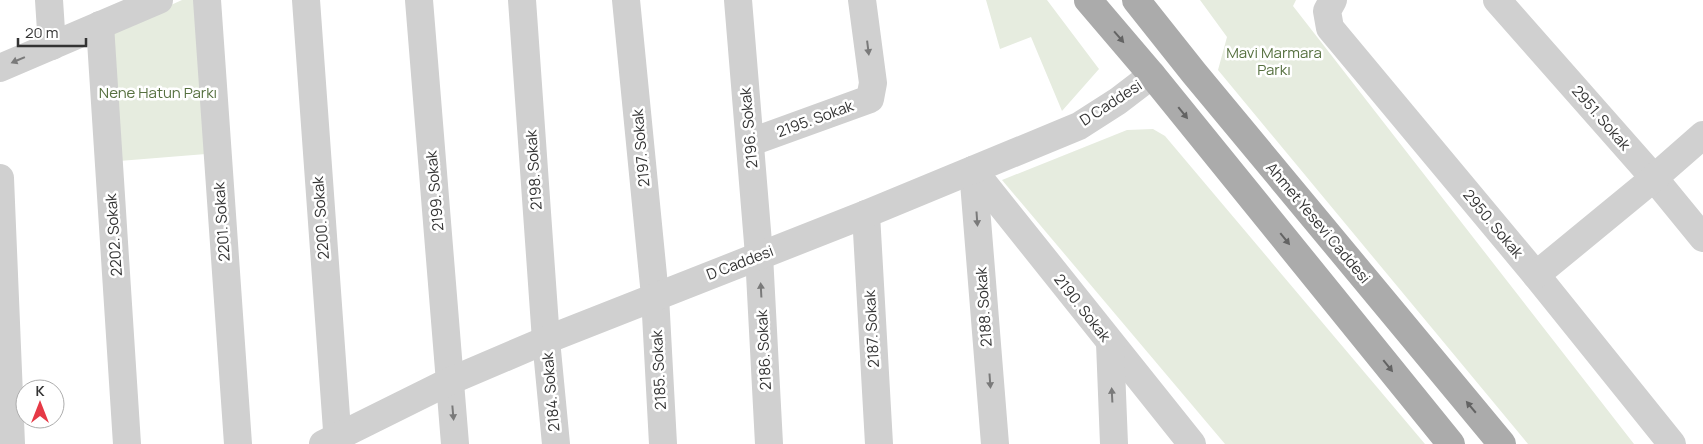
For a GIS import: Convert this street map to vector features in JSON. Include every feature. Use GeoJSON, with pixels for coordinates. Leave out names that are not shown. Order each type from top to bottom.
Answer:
{"type":"FeatureCollection","features":[{"type":"Feature","properties":{"kind":"main road"},"geometry":{"type":"LineString","coordinates":[[1088,0],[1152,75],[1451,444]]}},
{"type":"Feature","properties":{"kind":"main road","name":"Ahmet Yesevi Caddesi"},"geometry":{"type":"LineString","coordinates":[[1136,0],[1178,54],[1502,444]]}},
{"type":"Feature","properties":{"kind":"main road"},"geometry":{"type":"LineString","coordinates":[[1152,75],[1178,54]]}},
{"type":"Feature","properties":{"kind":"main road"},"geometry":{"type":"LineString","coordinates":[[1152,75],[1202,94],[1371,300],[1385,303]]}},
{"type":"Feature","properties":{"kind":"street"},"geometry":{"type":"LineString","coordinates":[[49,0],[52,46]]}},
{"type":"Feature","properties":{"kind":"street"},"geometry":{"type":"LineString","coordinates":[[0,68],[159,0]]}},
{"type":"Feature","properties":{"kind":"street","name":"2201. Sokak"},"geometry":{"type":"LineString","coordinates":[[207,0],[238,444]]}},
{"type":"Feature","properties":{"kind":"street","name":"2200. Sokak"},"geometry":{"type":"LineString","coordinates":[[306,0],[333,442]]}},
{"type":"Feature","properties":{"kind":"street","name":"2199. Sokak"},"geometry":{"type":"LineString","coordinates":[[419,0],[455,444]]}},
{"type":"Feature","properties":{"kind":"street","name":"2198. Sokak"},"geometry":{"type":"LineString","coordinates":[[522,0],[546,340]]}},
{"type":"Feature","properties":{"kind":"street","name":"2197. Sokak"},"geometry":{"type":"LineString","coordinates":[[626,0],[655,296]]}},
{"type":"Feature","properties":{"kind":"street","name":"2196. Sokak"},"geometry":{"type":"LineString","coordinates":[[738,0],[759,255]]}},
{"type":"Feature","properties":{"kind":"street","name":"2195. Sokak"},"geometry":{"type":"LineString","coordinates":[[751,142],[870,99],[873,83],[862,0]]}},
{"type":"Feature","properties":{"kind":"street","name":"2950. Sokak"},"geometry":{"type":"LineString","coordinates":[[1333,0],[1328,11],[1330,28],[1536,275],[1672,444]]}},
{"type":"Feature","properties":{"kind":"street","name":"2951. Sokak"},"geometry":{"type":"LineString","coordinates":[[1497,0],[1654,178],[1703,238]]}},
{"type":"Feature","properties":{"kind":"street","name":"2202. Sokak"},"geometry":{"type":"LineString","coordinates":[[100,25],[127,444]]}},
{"type":"Feature","properties":{"kind":"street","name":"D Caddesi"},"geometry":{"type":"LineString","coordinates":[[333,442],[450,381],[546,340],[866,214],[1078,126],[1118,101],[1152,75]]}},
{"type":"Feature","properties":{"kind":"street"},"geometry":{"type":"LineString","coordinates":[[1536,275],[1703,135]]}},
{"type":"Feature","properties":{"kind":"street","name":"2190. Sokak"},"geometry":{"type":"LineString","coordinates":[[973,170],[1192,444]]}},
{"type":"Feature","properties":{"kind":"street","name":"2188. Sokak"},"geometry":{"type":"LineString","coordinates":[[973,170],[994,444]]}},
{"type":"Feature","properties":{"kind":"street"},"geometry":{"type":"LineString","coordinates":[[0,178],[11,444]]}},
{"type":"Feature","properties":{"kind":"street","name":"2187. Sokak"},"geometry":{"type":"LineString","coordinates":[[866,214],[879,444]]}},
{"type":"Feature","properties":{"kind":"street","name":"2186. Sokak"},"geometry":{"type":"LineString","coordinates":[[759,255],[770,444]]}},
{"type":"Feature","properties":{"kind":"street","name":"2185. Sokak"},"geometry":{"type":"LineString","coordinates":[[655,296],[663,444]]}},
{"type":"Feature","properties":{"kind":"street","name":"2184. Sokak"},"geometry":{"type":"LineString","coordinates":[[546,340],[556,444]]}},
{"type":"Feature","properties":{"kind":"street"},"geometry":{"type":"LineString","coordinates":[[1110,343],[1114,444]]}},
{"type":"Feature","properties":{"kind":"green space","name":"Nene Hatun Parkı"},"geometry":{"type":"Polygon","coordinates":[[[182,0],[195,0],[206,154],[119,161],[109,33],[182,0]]]}},
{"type":"Feature","properties":{"kind":"green space"},"geometry":{"type":"Polygon","coordinates":[[[986,0],[1047,0],[1099,69],[1062,111],[1031,37],[1000,49],[986,0]]]}},
{"type":"Feature","properties":{"kind":"green space","name":"Mavi Marmara Parkı"},"geometry":{"type":"Polygon","coordinates":[[[1200,0],[1296,0],[1293,6],[1634,444],[1528,444],[1218,70],[1227,37],[1200,0]]]}},
{"type":"Feature","properties":{"kind":"green space"},"geometry":{"type":"Polygon","coordinates":[[[1153,129],[1165,136],[1425,444],[1225,444],[1002,180],[1127,130],[1153,129]]]}}]}
